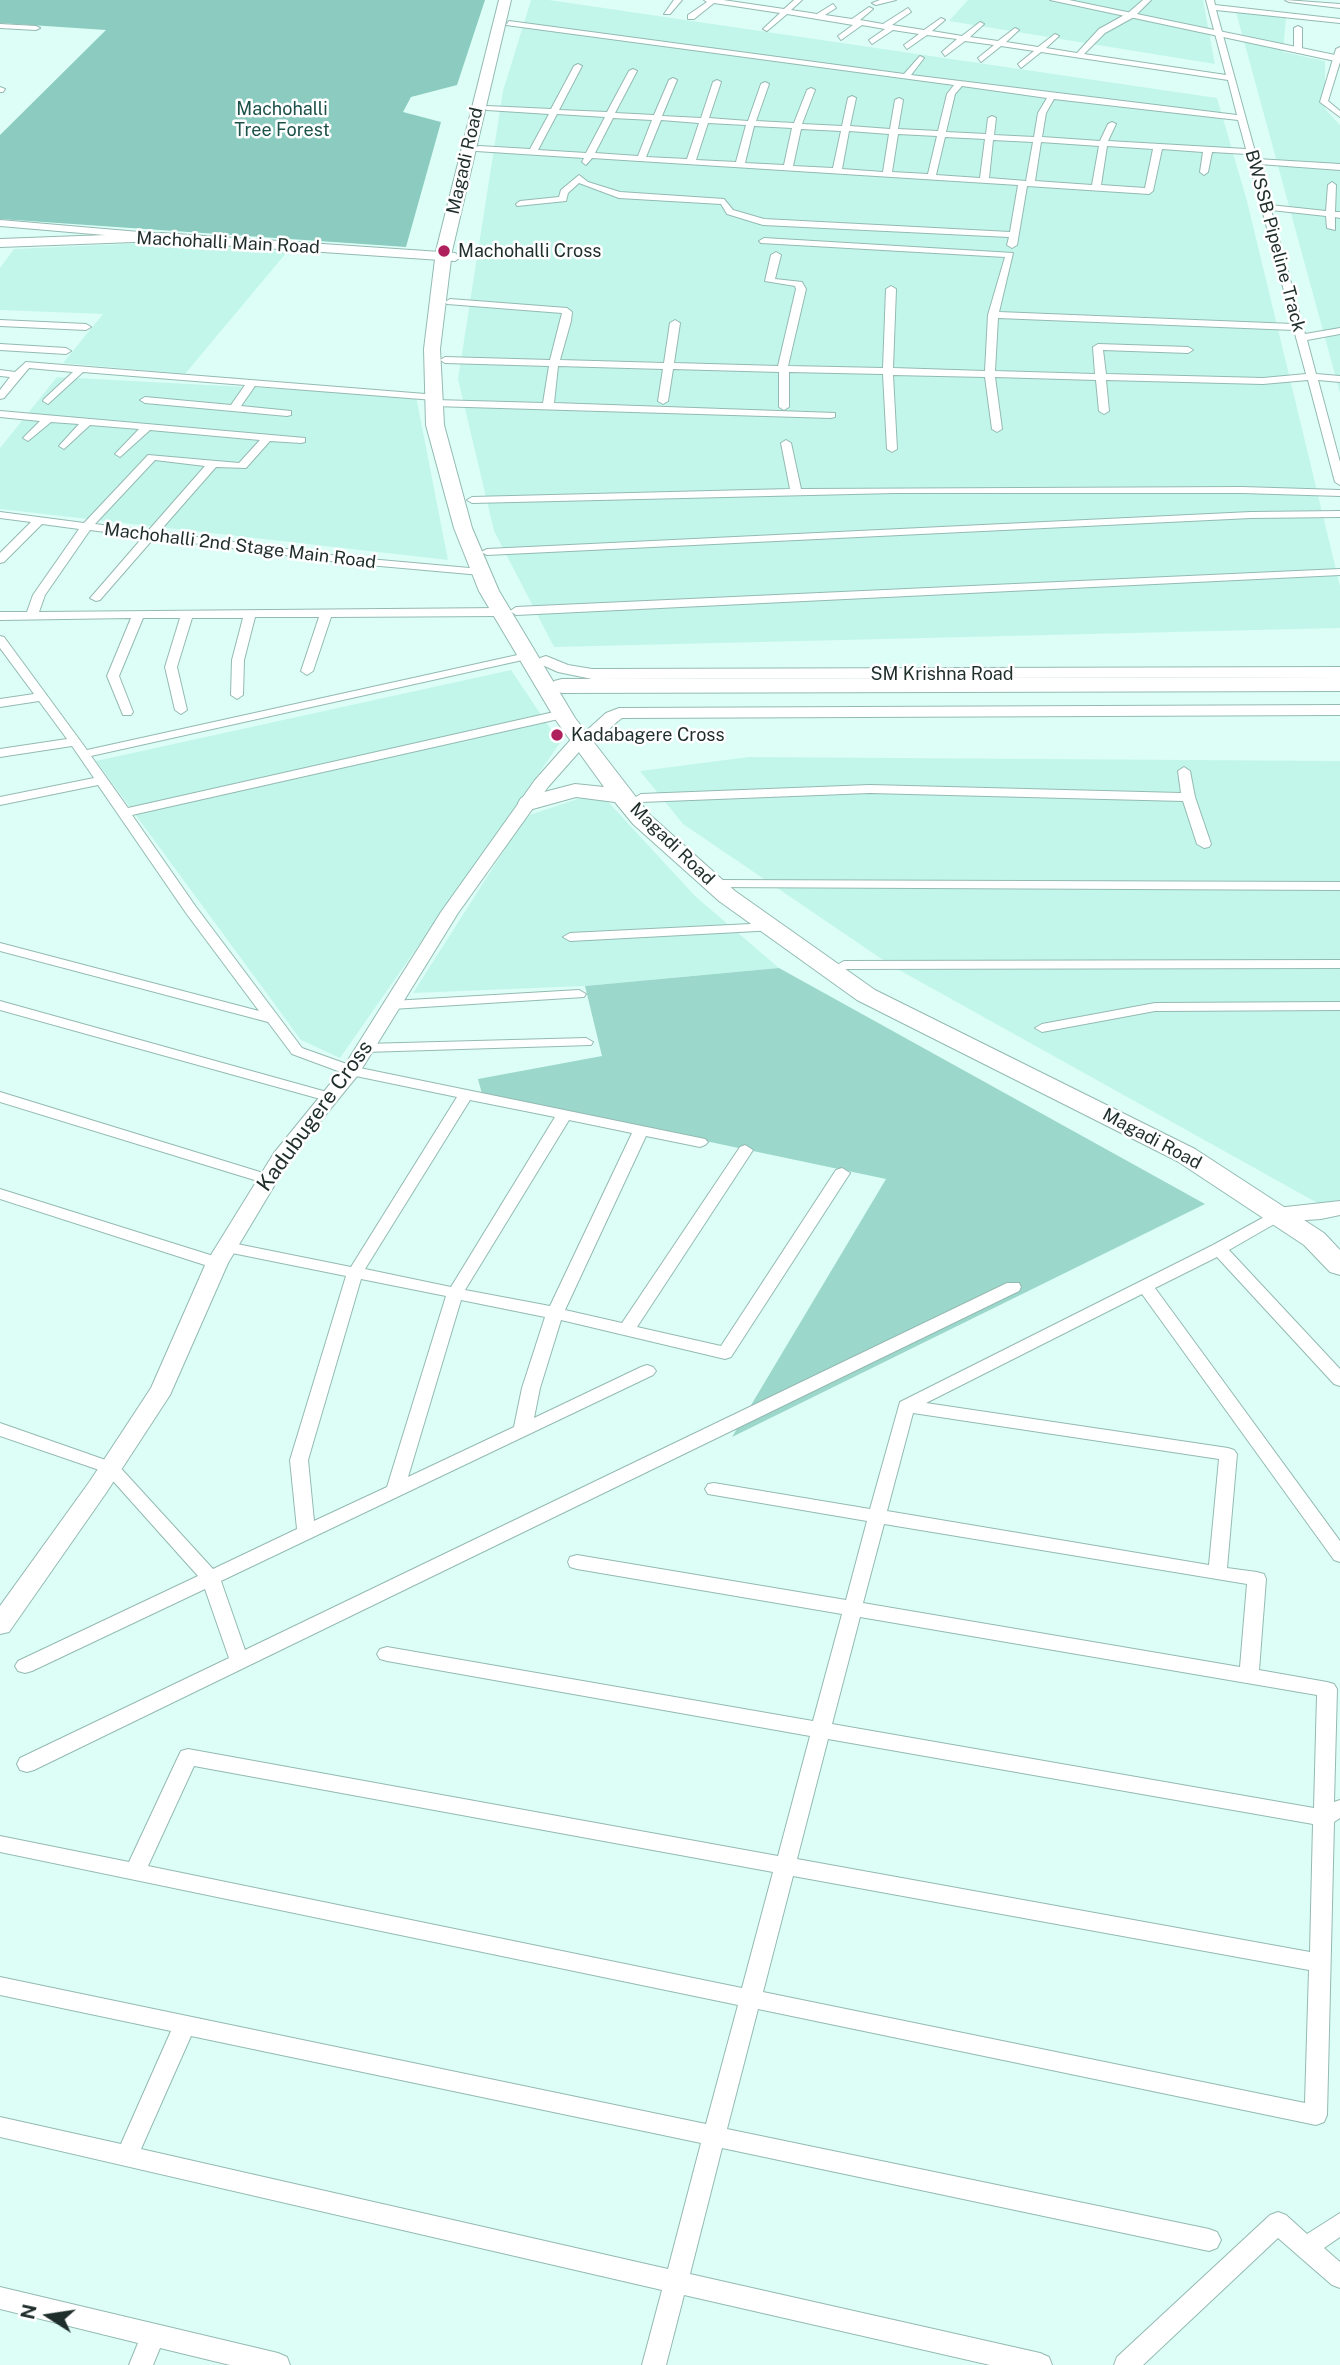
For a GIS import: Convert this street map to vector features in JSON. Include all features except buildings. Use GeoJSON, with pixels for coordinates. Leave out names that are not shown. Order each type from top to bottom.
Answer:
{"type":"FeatureCollection","features":[{"type":"Feature","properties":{"kind":"highway","name":"SM Krishna Road"},"geometry":{"type":"LineString","coordinates":[[565,700],[1340,684]]}},
{"type":"Feature","properties":{"kind":"highway","name":"SM Krishna Road"},"geometry":{"type":"LineString","coordinates":[[565,700],[1340,698]]}},
{"type":"Feature","properties":{"kind":"main road","name":"Magadi Road"},"geometry":{"type":"LineString","coordinates":[[505,0],[449,257],[432,349],[438,401],[449,425],[478,527],[503,591],[508,612]]}},
{"type":"Feature","properties":{"kind":"main road","name":"Magadi Road"},"geometry":{"type":"LineString","coordinates":[[514,0],[479,149],[449,257],[450,302],[435,425],[463,528],[481,572],[565,700],[586,737],[632,797],[657,817],[722,884],[771,927],[866,995],[1186,1155],[1287,1215],[1332,1235],[1340,1244]]}},
{"type":"Feature","properties":{"kind":"main road"},"geometry":{"type":"LineString","coordinates":[[529,803],[575,790],[632,797]]}},
{"type":"Feature","properties":{"kind":"main road","name":"Magadi Road"},"geometry":{"type":"LineString","coordinates":[[722,884],[881,991],[1202,1150],[1287,1215],[1340,1266]]}},
{"type":"Feature","properties":{"kind":"street"},"geometry":{"type":"LineString","coordinates":[[667,12],[678,0]]}},
{"type":"Feature","properties":{"kind":"street"},"geometry":{"type":"LineString","coordinates":[[708,0],[747,10],[782,12],[816,20],[856,23],[1231,78]]}},
{"type":"Feature","properties":{"kind":"street"},"geometry":{"type":"LineString","coordinates":[[691,17],[714,0]]}},
{"type":"Feature","properties":{"kind":"street"},"geometry":{"type":"LineString","coordinates":[[747,10],[759,0]]}},
{"type":"Feature","properties":{"kind":"street"},"geometry":{"type":"LineString","coordinates":[[767,29],[782,12],[798,0]]}},
{"type":"Feature","properties":{"kind":"street"},"geometry":{"type":"LineString","coordinates":[[841,38],[873,6],[892,0]]}},
{"type":"Feature","properties":{"kind":"street"},"geometry":{"type":"LineString","coordinates":[[1055,0],[1338,60],[1324,102],[1340,115]]}},
{"type":"Feature","properties":{"kind":"street"},"geometry":{"type":"LineString","coordinates":[[1079,55],[1102,31],[1131,15],[1147,0]]}},
{"type":"Feature","properties":{"kind":"street"},"geometry":{"type":"LineString","coordinates":[[1289,0],[1340,6]]}},
{"type":"Feature","properties":{"kind":"street"},"geometry":{"type":"LineString","coordinates":[[1211,4],[1340,21]]}},
{"type":"Feature","properties":{"kind":"street","name":"BWSSB Pipeline Track"},"geometry":{"type":"LineString","coordinates":[[1211,4],[1340,480]]}},
{"type":"Feature","properties":{"kind":"street"},"geometry":{"type":"LineString","coordinates":[[816,20],[833,6]]}},
{"type":"Feature","properties":{"kind":"street"},"geometry":{"type":"LineString","coordinates":[[872,42],[908,10]]}},
{"type":"Feature","properties":{"kind":"street"},"geometry":{"type":"LineString","coordinates":[[907,47],[941,20]]}},
{"type":"Feature","properties":{"kind":"street"},"geometry":{"type":"LineString","coordinates":[[509,23],[1052,96],[1242,118]]}},
{"type":"Feature","properties":{"kind":"street"},"geometry":{"type":"LineString","coordinates":[[945,54],[980,24]]}},
{"type":"Feature","properties":{"kind":"street"},"geometry":{"type":"LineString","coordinates":[[0,26],[36,28]]}},
{"type":"Feature","properties":{"kind":"street"},"geometry":{"type":"LineString","coordinates":[[1298,28],[1298,51]]}},
{"type":"Feature","properties":{"kind":"street"},"geometry":{"type":"LineString","coordinates":[[981,60],[1016,30]]}},
{"type":"Feature","properties":{"kind":"street"},"geometry":{"type":"LineString","coordinates":[[1021,66],[1055,36]]}},
{"type":"Feature","properties":{"kind":"street"},"geometry":{"type":"LineString","coordinates":[[906,76],[920,58]]}},
{"type":"Feature","properties":{"kind":"street"},"geometry":{"type":"LineString","coordinates":[[533,152],[578,66]]}},
{"type":"Feature","properties":{"kind":"street"},"geometry":{"type":"LineString","coordinates":[[520,204],[563,199],[564,192],[579,177],[632,71]]}},
{"type":"Feature","properties":{"kind":"street"},"geometry":{"type":"LineString","coordinates":[[641,158],[673,80]]}},
{"type":"Feature","properties":{"kind":"street"},"geometry":{"type":"LineString","coordinates":[[691,161],[717,82]]}},
{"type":"Feature","properties":{"kind":"street"},"geometry":{"type":"LineString","coordinates":[[931,178],[951,94],[960,83]]}},
{"type":"Feature","properties":{"kind":"street"},"geometry":{"type":"LineString","coordinates":[[740,165],[765,84]]}},
{"type":"Feature","properties":{"kind":"street"},"geometry":{"type":"LineString","coordinates":[[788,169],[797,126],[811,90]]}},
{"type":"Feature","properties":{"kind":"street"},"geometry":{"type":"LineString","coordinates":[[997,429],[990,374],[993,315],[1010,255],[1042,113],[1052,96]]}},
{"type":"Feature","properties":{"kind":"street"},"geometry":{"type":"LineString","coordinates":[[837,172],[852,98]]}},
{"type":"Feature","properties":{"kind":"street"},"geometry":{"type":"LineString","coordinates":[[887,175],[899,100]]}},
{"type":"Feature","properties":{"kind":"street"},"geometry":{"type":"LineString","coordinates":[[488,108],[1208,150],[1340,167]]}},
{"type":"Feature","properties":{"kind":"street"},"geometry":{"type":"LineString","coordinates":[[984,181],[992,118]]}},
{"type":"Feature","properties":{"kind":"street"},"geometry":{"type":"LineString","coordinates":[[1096,188],[1103,144],[1112,124]]}},
{"type":"Feature","properties":{"kind":"street"},"geometry":{"type":"LineString","coordinates":[[479,149],[1149,191],[1158,147]]}},
{"type":"Feature","properties":{"kind":"street"},"geometry":{"type":"LineString","coordinates":[[1204,172],[1208,150]]}},
{"type":"Feature","properties":{"kind":"street"},"geometry":{"type":"LineString","coordinates":[[579,177],[585,184],[619,195],[724,202],[730,212],[763,222],[1014,235]]}},
{"type":"Feature","properties":{"kind":"street"},"geometry":{"type":"LineString","coordinates":[[1332,185],[1335,214],[1332,228]]}},
{"type":"Feature","properties":{"kind":"street"},"geometry":{"type":"LineString","coordinates":[[1266,207],[1335,214]]}},
{"type":"Feature","properties":{"kind":"street"},"geometry":{"type":"LineString","coordinates":[[0,223],[161,237]]}},
{"type":"Feature","properties":{"kind":"street","name":"Machohalli Main Road"},"geometry":{"type":"LineString","coordinates":[[0,243],[161,237],[449,257]]}},
{"type":"Feature","properties":{"kind":"street"},"geometry":{"type":"LineString","coordinates":[[764,241],[1010,255]]}},
{"type":"Feature","properties":{"kind":"street"},"geometry":{"type":"LineString","coordinates":[[776,255],[770,281],[799,284],[801,289],[785,365],[781,368]]}},
{"type":"Feature","properties":{"kind":"street"},"geometry":{"type":"LineString","coordinates":[[891,289],[888,371],[892,449]]}},
{"type":"Feature","properties":{"kind":"street"},"geometry":{"type":"LineString","coordinates":[[450,302],[567,312],[554,362],[548,406]]}},
{"type":"Feature","properties":{"kind":"street"},"geometry":{"type":"LineString","coordinates":[[993,315],[1298,327]]}},
{"type":"Feature","properties":{"kind":"street"},"geometry":{"type":"LineString","coordinates":[[0,323],[86,327],[52,366]]}},
{"type":"Feature","properties":{"kind":"street"},"geometry":{"type":"LineString","coordinates":[[663,401],[674,323]]}},
{"type":"Feature","properties":{"kind":"street"},"geometry":{"type":"LineString","coordinates":[[1301,338],[1340,331]]}},
{"type":"Feature","properties":{"kind":"street"},"geometry":{"type":"LineString","coordinates":[[0,347],[72,343]]}},
{"type":"Feature","properties":{"kind":"street"},"geometry":{"type":"LineString","coordinates":[[1104,411],[1098,347],[1188,350]]}},
{"type":"Feature","properties":{"kind":"street"},"geometry":{"type":"LineString","coordinates":[[445,360],[1263,381],[1312,377],[1340,379]]}},
{"type":"Feature","properties":{"kind":"street"},"geometry":{"type":"LineString","coordinates":[[0,396],[26,365],[438,401],[831,415]]}},
{"type":"Feature","properties":{"kind":"street"},"geometry":{"type":"LineString","coordinates":[[781,368],[784,372],[784,407]]}},
{"type":"Feature","properties":{"kind":"street"},"geometry":{"type":"LineString","coordinates":[[48,401],[80,370]]}},
{"type":"Feature","properties":{"kind":"street"},"geometry":{"type":"LineString","coordinates":[[0,373],[18,375]]}},
{"type":"Feature","properties":{"kind":"street"},"geometry":{"type":"LineString","coordinates":[[234,408],[252,383]]}},
{"type":"Feature","properties":{"kind":"street"},"geometry":{"type":"LineString","coordinates":[[145,400],[286,413]]}},
{"type":"Feature","properties":{"kind":"street"},"geometry":{"type":"LineString","coordinates":[[0,414],[301,440]]}},
{"type":"Feature","properties":{"kind":"street"},"geometry":{"type":"LineString","coordinates":[[28,439],[49,418]]}},
{"type":"Feature","properties":{"kind":"street"},"geometry":{"type":"LineString","coordinates":[[64,446],[87,422]]}},
{"type":"Feature","properties":{"kind":"street"},"geometry":{"type":"LineString","coordinates":[[1325,426],[1340,427]]}},
{"type":"Feature","properties":{"kind":"street"},"geometry":{"type":"LineString","coordinates":[[120,454],[147,427]]}},
{"type":"Feature","properties":{"kind":"street"},"geometry":{"type":"LineString","coordinates":[[32,616],[38,595],[86,527],[152,457],[242,466],[267,438]]}},
{"type":"Feature","properties":{"kind":"street"},"geometry":{"type":"LineString","coordinates":[[786,443],[796,491]]}},
{"type":"Feature","properties":{"kind":"street"},"geometry":{"type":"LineString","coordinates":[[96,598],[213,463]]}},
{"type":"Feature","properties":{"kind":"street"},"geometry":{"type":"LineString","coordinates":[[472,500],[796,491],[1242,490],[1340,493]]}},
{"type":"Feature","properties":{"kind":"street"},"geometry":{"type":"LineString","coordinates":[[487,552],[1251,515],[1340,514]]}},
{"type":"Feature","properties":{"kind":"street","name":"Machohalli 2nd Stage Main Road"},"geometry":{"type":"LineString","coordinates":[[0,515],[345,560],[481,572]]}},
{"type":"Feature","properties":{"kind":"street"},"geometry":{"type":"LineString","coordinates":[[0,560],[40,520]]}},
{"type":"Feature","properties":{"kind":"street"},"geometry":{"type":"LineString","coordinates":[[0,616],[508,612],[1340,572]]}},
{"type":"Feature","properties":{"kind":"street"},"geometry":{"type":"LineString","coordinates":[[307,671],[326,615]]}},
{"type":"Feature","properties":{"kind":"street"},"geometry":{"type":"LineString","coordinates":[[181,710],[171,667],[187,616]]}},
{"type":"Feature","properties":{"kind":"street"},"geometry":{"type":"LineString","coordinates":[[237,695],[238,660],[249,616]]}},
{"type":"Feature","properties":{"kind":"street"},"geometry":{"type":"LineString","coordinates":[[127,712],[113,676],[138,617]]}},
{"type":"Feature","properties":{"kind":"street"},"geometry":{"type":"LineString","coordinates":[[0,640],[6,657],[43,697],[191,910],[297,1051],[351,1071],[700,1142]]}},
{"type":"Feature","properties":{"kind":"street"},"geometry":{"type":"LineString","coordinates":[[84,754],[536,658]]}},
{"type":"Feature","properties":{"kind":"street","name":"SM Krishna Road"},"geometry":{"type":"LineString","coordinates":[[536,658],[564,669],[592,674],[1340,672]]}},
{"type":"Feature","properties":{"kind":"street"},"geometry":{"type":"LineString","coordinates":[[0,703],[43,697]]}},
{"type":"Feature","properties":{"kind":"street"},"geometry":{"type":"LineString","coordinates":[[125,813],[565,700]]}},
{"type":"Feature","properties":{"kind":"street","name":"SM Krishna Road"},"geometry":{"type":"LineString","coordinates":[[586,737],[619,713],[1340,710]]}},
{"type":"Feature","properties":{"kind":"street","name":"Kadubugere Cross"},"geometry":{"type":"LineString","coordinates":[[0,1625],[111,1468],[162,1389],[222,1255],[267,1179],[328,1097],[351,1071],[450,912],[559,760],[586,737]]}},
{"type":"Feature","properties":{"kind":"street"},"geometry":{"type":"LineString","coordinates":[[0,753],[76,742]]}},
{"type":"Feature","properties":{"kind":"street"},"geometry":{"type":"LineString","coordinates":[[1184,771],[1188,797],[1204,844]]}},
{"type":"Feature","properties":{"kind":"street"},"geometry":{"type":"LineString","coordinates":[[0,801],[102,780]]}},
{"type":"Feature","properties":{"kind":"street"},"geometry":{"type":"LineString","coordinates":[[632,797],[870,789],[1188,797]]}},
{"type":"Feature","properties":{"kind":"street"},"geometry":{"type":"LineString","coordinates":[[722,884],[1340,886]]}},
{"type":"Feature","properties":{"kind":"street"},"geometry":{"type":"LineString","coordinates":[[570,937],[771,927]]}},
{"type":"Feature","properties":{"kind":"street"},"geometry":{"type":"LineString","coordinates":[[0,947],[273,1019]]}},
{"type":"Feature","properties":{"kind":"street"},"geometry":{"type":"LineString","coordinates":[[845,965],[1340,964]]}},
{"type":"Feature","properties":{"kind":"street"},"geometry":{"type":"LineString","coordinates":[[392,1005],[579,994]]}},
{"type":"Feature","properties":{"kind":"street"},"geometry":{"type":"LineString","coordinates":[[0,1005],[328,1097]]}},
{"type":"Feature","properties":{"kind":"street"},"geometry":{"type":"LineString","coordinates":[[1042,1028],[1155,1007],[1340,1006]]}},
{"type":"Feature","properties":{"kind":"street"},"geometry":{"type":"LineString","coordinates":[[365,1048],[586,1042]]}},
{"type":"Feature","properties":{"kind":"street"},"geometry":{"type":"LineString","coordinates":[[306,1533],[299,1460],[355,1273],[465,1096]]}},
{"type":"Feature","properties":{"kind":"street"},"geometry":{"type":"LineString","coordinates":[[0,1097],[267,1179]]}},
{"type":"Feature","properties":{"kind":"street"},"geometry":{"type":"LineString","coordinates":[[395,1491],[455,1293],[565,1114]]}},
{"type":"Feature","properties":{"kind":"street"},"geometry":{"type":"LineString","coordinates":[[522,1431],[531,1388],[555,1313],[642,1130]]}},
{"type":"Feature","properties":{"kind":"street"},"geometry":{"type":"LineString","coordinates":[[626,1330],[745,1150]]}},
{"type":"Feature","properties":{"kind":"street"},"geometry":{"type":"LineString","coordinates":[[0,1194],[222,1255],[355,1273],[555,1313],[725,1353],[842,1173]]}},
{"type":"Feature","properties":{"kind":"street"},"geometry":{"type":"LineString","coordinates":[[654,2365],[906,1406],[1287,1215],[1340,1208]]}},
{"type":"Feature","properties":{"kind":"street"},"geometry":{"type":"LineString","coordinates":[[1219,1249],[1340,1380]]}},
{"type":"Feature","properties":{"kind":"street"},"geometry":{"type":"LineString","coordinates":[[1145,1286],[1340,1555]]}},
{"type":"Feature","properties":{"kind":"street"},"geometry":{"type":"LineString","coordinates":[[27,1764],[1013,1287]]}},
{"type":"Feature","properties":{"kind":"street"},"geometry":{"type":"LineString","coordinates":[[25,1666],[647,1371]]}},
{"type":"Feature","properties":{"kind":"street"},"geometry":{"type":"LineString","coordinates":[[906,1406],[1228,1454],[1217,1573]]}},
{"type":"Feature","properties":{"kind":"street"},"geometry":{"type":"LineString","coordinates":[[0,1429],[111,1468],[211,1578],[239,1660]]}},
{"type":"Feature","properties":{"kind":"street"},"geometry":{"type":"LineString","coordinates":[[714,1489],[1257,1579],[1249,1676]]}},
{"type":"Feature","properties":{"kind":"street"},"geometry":{"type":"LineString","coordinates":[[0,1844],[1316,2115],[1320,1963],[1332,1813],[1327,1689],[577,1562]]}},
{"type":"Feature","properties":{"kind":"street"},"geometry":{"type":"LineString","coordinates":[[387,1654],[821,1730],[1332,1813]]}},
{"type":"Feature","properties":{"kind":"street"},"geometry":{"type":"LineString","coordinates":[[135,1872],[188,1757],[1320,1963]]}},
{"type":"Feature","properties":{"kind":"street"},"geometry":{"type":"LineString","coordinates":[[0,1986],[1209,2240]]}},
{"type":"Feature","properties":{"kind":"street"},"geometry":{"type":"LineString","coordinates":[[127,2156],[185,2025]]}},
{"type":"Feature","properties":{"kind":"street"},"geometry":{"type":"LineString","coordinates":[[0,2127],[1040,2365]]}},
{"type":"Feature","properties":{"kind":"street"},"geometry":{"type":"LineString","coordinates":[[1126,2365],[1278,2223],[1340,2277]]}},
{"type":"Feature","properties":{"kind":"street"},"geometry":{"type":"LineString","coordinates":[[1306,2248],[1340,2224]]}},
{"type":"Feature","properties":{"kind":"street"},"geometry":{"type":"LineString","coordinates":[[0,2298],[278,2365]]}},
{"type":"Feature","properties":{"kind":"street"},"geometry":{"type":"LineString","coordinates":[[141,2365],[153,2335]]}},
{"type":"Feature","properties":{"kind":"shaded area"},"geometry":{"type":"Polygon","coordinates":[[[531,0],[549,0],[1217,98],[1247,201],[1340,586],[1340,628],[554,647],[494,531],[458,379],[503,91],[531,0]]]}},
{"type":"Feature","properties":{"kind":"shaded area"},"geometry":{"type":"Polygon","coordinates":[[[968,0],[1203,0],[1215,64],[949,21],[968,0]]]}},
{"type":"Feature","properties":{"kind":"shaded area"},"geometry":{"type":"Polygon","coordinates":[[[1236,12],[1286,18],[1283,52],[1325,61],[1325,109],[1340,125],[1340,393],[1236,12]]]}},
{"type":"Feature","properties":{"kind":"shaded area"},"geometry":{"type":"Polygon","coordinates":[[[165,242],[287,252],[185,374],[63,363],[103,314],[0,310],[0,268],[14,249],[165,242]]]}},
{"type":"Feature","properties":{"kind":"shaded area"},"geometry":{"type":"Polygon","coordinates":[[[57,377],[416,396],[448,560],[0,509],[0,448],[57,377]]]}},
{"type":"Feature","properties":{"kind":"shaded area"},"geometry":{"type":"Polygon","coordinates":[[[511,670],[560,743],[340,1058],[301,1040],[96,761],[511,670]]]}},
{"type":"Feature","properties":{"kind":"shaded area"},"geometry":{"type":"Polygon","coordinates":[[[749,757],[1340,761],[1340,1200],[1321,1205],[892,966],[683,824],[640,771],[749,757]]]}},
{"type":"Feature","properties":{"kind":"shaded area"},"geometry":{"type":"Polygon","coordinates":[[[599,792],[695,896],[779,968],[585,986],[413,993],[526,816],[599,792]]]}},
{"type":"Feature","properties":{"kind":"shaded area"},"geometry":{"type":"Polygon","coordinates":[[[779,968],[1205,1204],[732,1437],[886,1179],[482,1094],[478,1079],[602,1056],[585,986],[779,968]]]}},
{"type":"Feature","properties":{"kind":"green space","name":"Machohalli Tree Forest"},"geometry":{"type":"Polygon","coordinates":[[[0,0],[485,0],[457,85],[411,97],[403,112],[441,122],[406,247],[0,219],[0,135],[106,30],[0,23],[0,0]]]}},
{"type":"Feature","properties":{"kind":"place","name":"Machohalli Cross"},"geometry":{"type":"Point","coordinates":[444,251]}},
{"type":"Feature","properties":{"kind":"place","name":"Kadabagere Cross"},"geometry":{"type":"Point","coordinates":[557,735]}}]}
